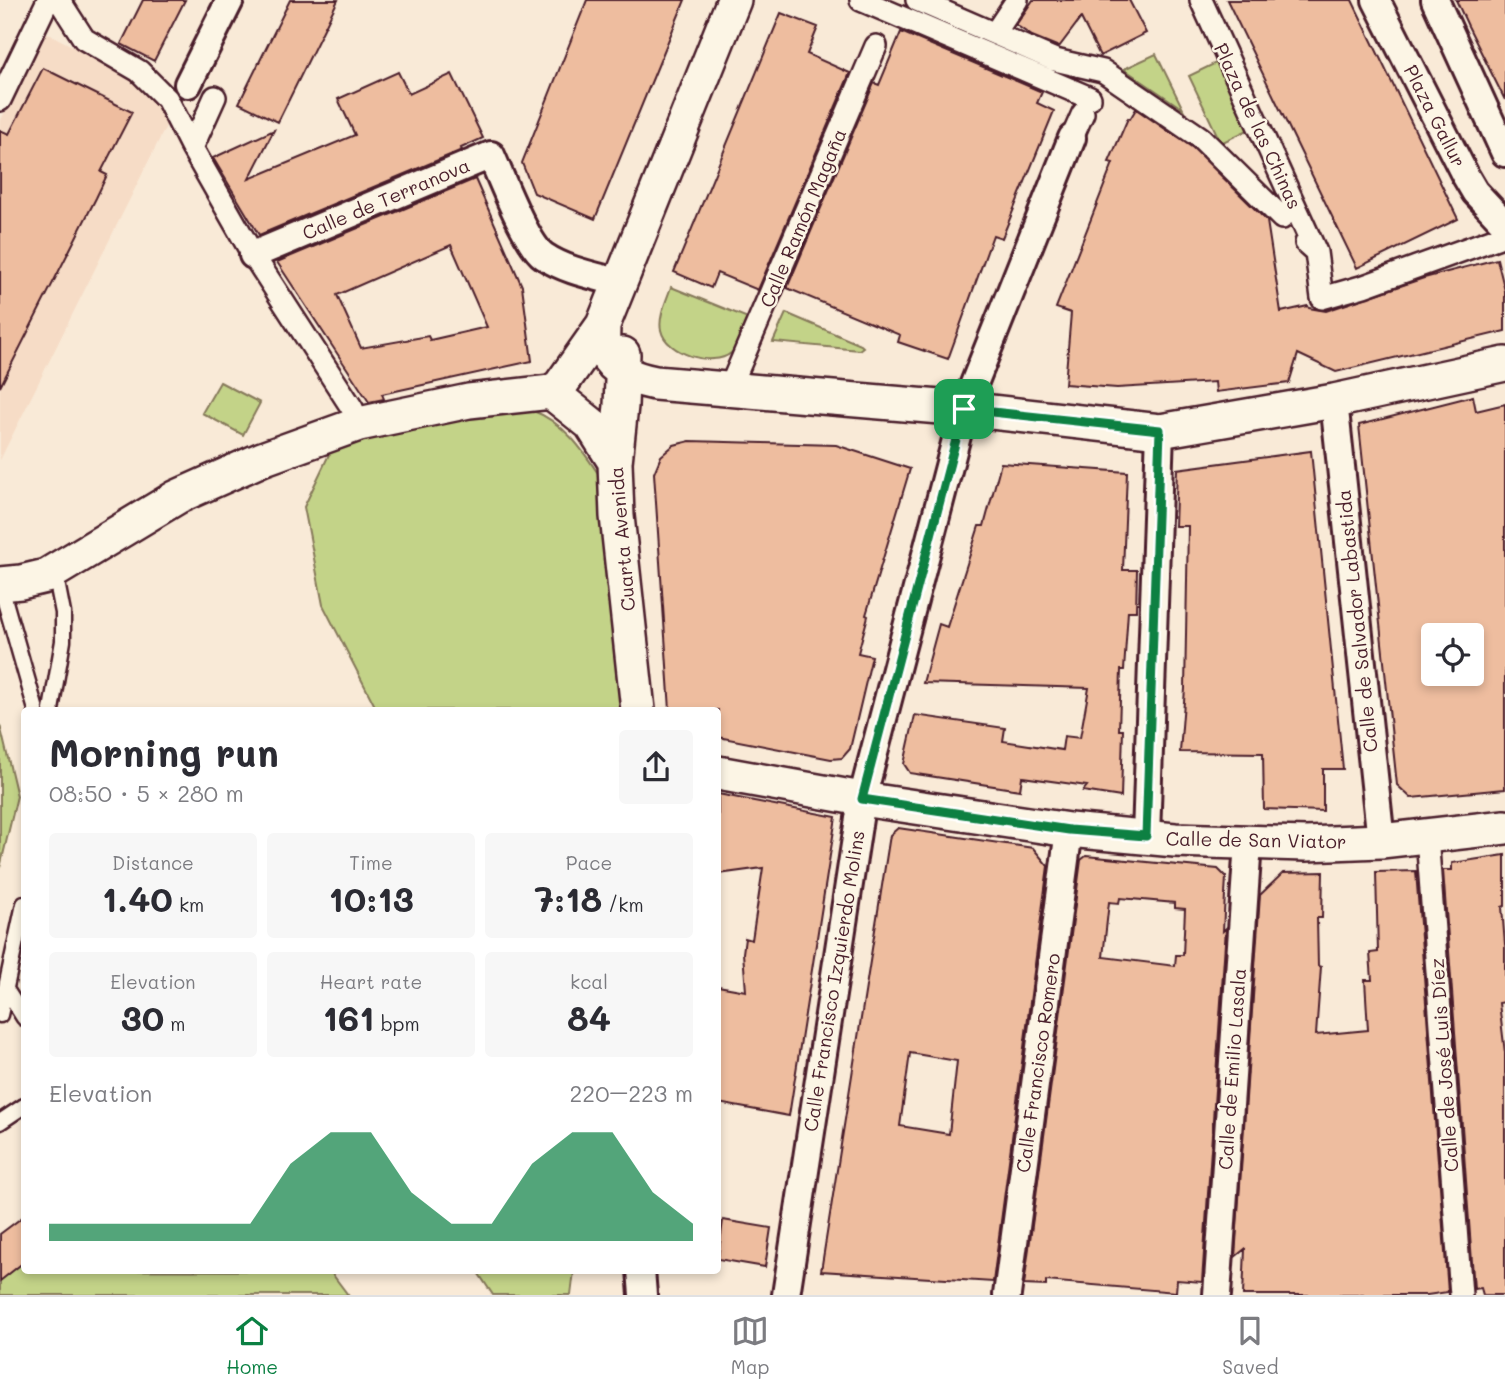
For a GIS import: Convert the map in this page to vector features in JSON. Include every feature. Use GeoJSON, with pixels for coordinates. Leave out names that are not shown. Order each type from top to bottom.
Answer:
{"type":"FeatureCollection","features":[{"type":"Feature","properties":{"kind":"street"},"geometry":{"type":"LineString","coordinates":[[0,100],[48,0]]}},
{"type":"Feature","properties":{"kind":"street"},"geometry":{"type":"LineString","coordinates":[[59,0],[84,39],[139,71],[167,99],[253,256],[352,408],[359,424]]}},
{"type":"Feature","properties":{"kind":"street"},"geometry":{"type":"LineString","coordinates":[[188,84],[230,0]]}},
{"type":"Feature","properties":{"kind":"street","name":"Calle Francisco Izquierdo Molins"},"geometry":{"type":"LineString","coordinates":[[786,1295],[862,799],[964,409],[1087,105],[861,0]]}},
{"type":"Feature","properties":{"kind":"street","name":"Plaza de las Chinas"},"geometry":{"type":"LineString","coordinates":[[917,0],[1055,60],[1102,71],[1201,138],[1316,252]]}},
{"type":"Feature","properties":{"kind":"street"},"geometry":{"type":"LineString","coordinates":[[995,33],[1017,0]]}},
{"type":"Feature","properties":{"kind":"street","name":"Plaza de las Chinas"},"geometry":{"type":"LineString","coordinates":[[1201,0],[1316,252],[1322,298],[1364,286],[1505,235]]}},
{"type":"Feature","properties":{"kind":"street","name":"Plaza Gallur"},"geometry":{"type":"LineString","coordinates":[[1376,0],[1465,175],[1475,192],[1505,223]]}},
{"type":"Feature","properties":{"kind":"street"},"geometry":{"type":"LineString","coordinates":[[1435,0],[1505,153]]}},
{"type":"Feature","properties":{"kind":"street","name":"Cuarta Avenida"},"geometry":{"type":"LineString","coordinates":[[551,392],[566,378],[603,325],[734,1]]}},
{"type":"Feature","properties":{"kind":"street","name":"Calle Ramón Magaña"},"geometry":{"type":"LineString","coordinates":[[729,390],[876,46]]}},
{"type":"Feature","properties":{"kind":"street"},"geometry":{"type":"LineString","coordinates":[[192,148],[215,97]]}},
{"type":"Feature","properties":{"kind":"street","name":"Calle de Terranova"},"geometry":{"type":"LineString","coordinates":[[253,256],[491,155],[527,234],[541,254],[560,265],[621,283]]}},
{"type":"Feature","properties":{"kind":"street","name":"Cuarta Avenida"},"geometry":{"type":"LineString","coordinates":[[621,283],[623,372],[615,462],[617,516],[638,707]]}},
{"type":"Feature","properties":{"kind":"street"},"geometry":{"type":"LineString","coordinates":[[603,325],[604,349],[610,360],[623,372],[654,383],[964,409],[1160,430],[1334,401],[1505,364]]}},
{"type":"Feature","properties":{"kind":"street"},"geometry":{"type":"LineString","coordinates":[[0,584],[21,582],[55,572],[177,497],[262,459],[359,424],[469,401],[551,392],[591,424],[615,462]]}},
{"type":"Feature","properties":{"kind":"street","name":"Calle de Salvador Labastida"},"geometry":{"type":"LineString","coordinates":[[1334,401],[1381,841]]}},
{"type":"Feature","properties":{"kind":"street"},"geometry":{"type":"LineString","coordinates":[[1146,836],[1160,430]]}},
{"type":"Feature","properties":{"kind":"street","name":"Calle de San Viator"},"geometry":{"type":"LineString","coordinates":[[721,774],[862,799],[1069,830],[1175,841],[1306,844],[1381,841],[1505,827]]}},
{"type":"Feature","properties":{"kind":"street","name":"Calle Francisco Romero"},"geometry":{"type":"LineString","coordinates":[[1007,1295],[1069,830]]}},
{"type":"Feature","properties":{"kind":"street","name":"Calle de José Luis Díez"},"geometry":{"type":"LineString","coordinates":[[1427,836],[1461,1295]]}},
{"type":"Feature","properties":{"kind":"street","name":"Calle de Emilio Lasala"},"geometry":{"type":"LineString","coordinates":[[1217,1295],[1248,843]]}},
{"type":"Feature","properties":{"kind":"street"},"geometry":{"type":"LineString","coordinates":[[641,1274],[643,1295]]}},
{"type":"Feature","properties":{"kind":"lane"},"geometry":{"type":"LineString","coordinates":[[52,707],[63,641],[63,613],[55,572]]}},
{"type":"Feature","properties":{"kind":"lane"},"geometry":{"type":"LineString","coordinates":[[0,584],[35,707]]}},
{"type":"Feature","properties":{"kind":"lane"},"geometry":{"type":"LineString","coordinates":[[0,1015],[21,918]]}},
{"type":"Feature","properties":{"kind":"lane"},"geometry":{"type":"LineString","coordinates":[[6,991],[21,1014]]}},
{"type":"Feature","properties":{"kind":"lane"},"geometry":{"type":"LineString","coordinates":[[0,1122],[21,1108]]}},
{"type":"Feature","properties":{"kind":"shaded area"},"geometry":{"type":"Polygon","coordinates":[[[45,32],[152,87],[170,118],[0,460],[0,122],[45,32]]]}},
{"type":"Feature","properties":{"kind":"green space"},"geometry":{"type":"Polygon","coordinates":[[[1156,54],[1183,109],[1124,69],[1156,54]]]}},
{"type":"Feature","properties":{"kind":"green space"},"geometry":{"type":"Polygon","coordinates":[[[1222,60],[1254,127],[1221,143],[1189,76],[1222,60]]]}},
{"type":"Feature","properties":{"kind":"green space"},"geometry":{"type":"Polygon","coordinates":[[[671,287],[748,318],[731,353],[723,357],[702,359],[672,346],[661,330],[663,308],[671,287]]]}},
{"type":"Feature","properties":{"kind":"green space"},"geometry":{"type":"Polygon","coordinates":[[[786,313],[863,347],[859,350],[773,342],[786,313]]]}},
{"type":"Feature","properties":{"kind":"green space"},"geometry":{"type":"Polygon","coordinates":[[[220,382],[260,403],[243,435],[202,413],[220,382]]]}},
{"type":"Feature","properties":{"kind":"green space"},"geometry":{"type":"Polygon","coordinates":[[[498,407],[527,409],[543,415],[563,429],[580,447],[601,478],[628,707],[375,707],[323,605],[304,507],[333,446],[498,407]]]}},
{"type":"Feature","properties":{"kind":"green space"},"geometry":{"type":"Polygon","coordinates":[[[0,725],[17,796],[0,868],[0,725]]]}},
{"type":"Feature","properties":{"kind":"green space"},"geometry":{"type":"Polygon","coordinates":[[[21,1219],[21,1274],[332,1274],[348,1295],[0,1295],[0,1236],[21,1219]]]}},
{"type":"Feature","properties":{"kind":"green space"},"geometry":{"type":"Polygon","coordinates":[[[479,1274],[574,1274],[571,1295],[493,1295],[479,1274]]]}},
{"type":"Feature","properties":{"kind":"building"},"geometry":{"type":"Polygon","coordinates":[[[143,0],[185,0],[154,61],[121,44],[143,0]]]}},
{"type":"Feature","properties":{"kind":"building"},"geometry":{"type":"Polygon","coordinates":[[[290,0],[338,0],[278,122],[239,103],[290,0]]]}},
{"type":"Feature","properties":{"kind":"building"},"geometry":{"type":"Polygon","coordinates":[[[587,0],[685,0],[595,219],[534,193],[522,163],[587,0]]]}},
{"type":"Feature","properties":{"kind":"building"},"geometry":{"type":"Polygon","coordinates":[[[1033,0],[1129,0],[1146,33],[1100,56],[1081,18],[1059,47],[1032,36],[1016,25],[1033,0]]]}},
{"type":"Feature","properties":{"kind":"building"},"geometry":{"type":"Polygon","coordinates":[[[1227,0],[1352,0],[1458,219],[1357,268],[1227,0]]]}},
{"type":"Feature","properties":{"kind":"building"},"geometry":{"type":"Polygon","coordinates":[[[1456,0],[1505,0],[1505,100],[1468,26],[1456,0]]]}},
{"type":"Feature","properties":{"kind":"building"},"geometry":{"type":"Polygon","coordinates":[[[781,13],[818,27],[807,54],[850,73],[758,290],[717,273],[711,288],[674,272],[781,13]]]}},
{"type":"Feature","properties":{"kind":"building"},"geometry":{"type":"Polygon","coordinates":[[[901,32],[1042,92],[1037,103],[1054,111],[1002,238],[993,235],[948,359],[898,342],[900,335],[787,288],[874,83],[879,85],[901,32]]]}},
{"type":"Feature","properties":{"kind":"building"},"geometry":{"type":"Polygon","coordinates":[[[43,68],[132,112],[101,172],[107,175],[96,198],[0,387],[0,130],[9,134],[43,68]]]}},
{"type":"Feature","properties":{"kind":"building"},"geometry":{"type":"Polygon","coordinates":[[[398,72],[409,94],[452,74],[483,138],[461,148],[462,150],[259,235],[213,158],[274,130],[249,179],[355,135],[338,99],[398,72]]]}},
{"type":"Feature","properties":{"kind":"building"},"geometry":{"type":"Polygon","coordinates":[[[1136,109],[1193,148],[1267,221],[1281,312],[1308,306],[1326,311],[1424,278],[1497,259],[1505,291],[1505,331],[1336,372],[1298,354],[1289,383],[1216,392],[1215,382],[1117,388],[1065,384],[1071,313],[1056,308],[1113,163],[1109,162],[1128,118],[1130,119],[1136,109]]]}},
{"type":"Feature","properties":{"kind":"building"},"geometry":{"type":"Polygon","coordinates":[[[475,179],[522,286],[532,361],[382,394],[384,399],[369,402],[277,262],[475,179]],[[451,245],[337,295],[361,348],[428,336],[430,340],[487,327],[451,245]]]}},
{"type":"Feature","properties":{"kind":"building"},"geometry":{"type":"Polygon","coordinates":[[[1473,396],[1476,411],[1505,404],[1505,789],[1411,798],[1397,785],[1359,425],[1473,396]]]}},
{"type":"Feature","properties":{"kind":"building"},"geometry":{"type":"Polygon","coordinates":[[[690,441],[836,445],[910,469],[866,615],[868,616],[858,653],[872,656],[850,749],[842,758],[831,759],[721,738],[721,707],[670,707],[654,473],[661,456],[674,445],[690,441]]]}},
{"type":"Feature","properties":{"kind":"building"},"geometry":{"type":"Polygon","coordinates":[[[1311,451],[1343,769],[1323,769],[1323,811],[1264,809],[1263,753],[1180,752],[1185,689],[1188,526],[1175,526],[1177,469],[1311,451]]]}},
{"type":"Feature","properties":{"kind":"building"},"geometry":{"type":"Polygon","coordinates":[[[1001,463],[1127,472],[1123,570],[1137,570],[1136,611],[1128,611],[1124,670],[1121,670],[1121,797],[1083,791],[1087,786],[1022,777],[1020,790],[910,773],[904,764],[915,715],[1005,728],[1003,741],[1062,750],[1064,736],[1080,738],[1089,688],[923,683],[939,624],[947,627],[979,526],[984,526],[1001,463]]]}},
{"type":"Feature","properties":{"kind":"building"},"geometry":{"type":"Polygon","coordinates":[[[721,795],[836,817],[789,1116],[721,1104],[721,987],[746,991],[743,953],[745,938],[752,940],[763,868],[721,874],[721,795]]]}},
{"type":"Feature","properties":{"kind":"building"},"geometry":{"type":"Polygon","coordinates":[[[898,828],[1033,848],[1048,866],[993,1282],[821,1271],[890,835],[898,828]],[[910,1053],[900,1126],[949,1134],[957,1061],[910,1053]]]}},
{"type":"Feature","properties":{"kind":"building"},"geometry":{"type":"Polygon","coordinates":[[[1505,855],[1505,906],[1502,907],[1505,1002],[1499,1003],[1505,1053],[1505,1295],[1483,1295],[1481,1288],[1474,1289],[1443,870],[1452,870],[1452,863],[1505,855]]]}},
{"type":"Feature","properties":{"kind":"building"},"geometry":{"type":"Polygon","coordinates":[[[1086,856],[1218,869],[1226,877],[1223,931],[1226,928],[1202,1282],[1177,1280],[1176,1292],[1046,1281],[1046,1286],[1024,1285],[1081,860],[1086,856]],[[1120,898],[1119,903],[1109,902],[1103,957],[1175,966],[1176,955],[1183,955],[1185,909],[1175,908],[1175,903],[1120,898]]]}},
{"type":"Feature","properties":{"kind":"building"},"geometry":{"type":"Polygon","coordinates":[[[1416,871],[1448,1292],[1427,1295],[1243,1295],[1245,1249],[1235,1257],[1260,895],[1283,873],[1323,872],[1322,918],[1317,918],[1318,966],[1321,967],[1316,1035],[1368,1030],[1365,980],[1372,980],[1370,953],[1378,952],[1376,872],[1416,871]]]}},
{"type":"Feature","properties":{"kind":"building"},"geometry":{"type":"Polygon","coordinates":[[[21,1218],[21,1264],[0,1281],[0,1234],[21,1218]]]}},
{"type":"Feature","properties":{"kind":"building"},"geometry":{"type":"Polygon","coordinates":[[[723,1220],[771,1228],[765,1267],[721,1260],[723,1220]]]}},
{"type":"Feature","properties":{"kind":"route"},"geometry":{"type":"LineString","coordinates":[[964,409],[1160,430],[1146,836],[1069,830],[862,799],[964,409]]}}]}
